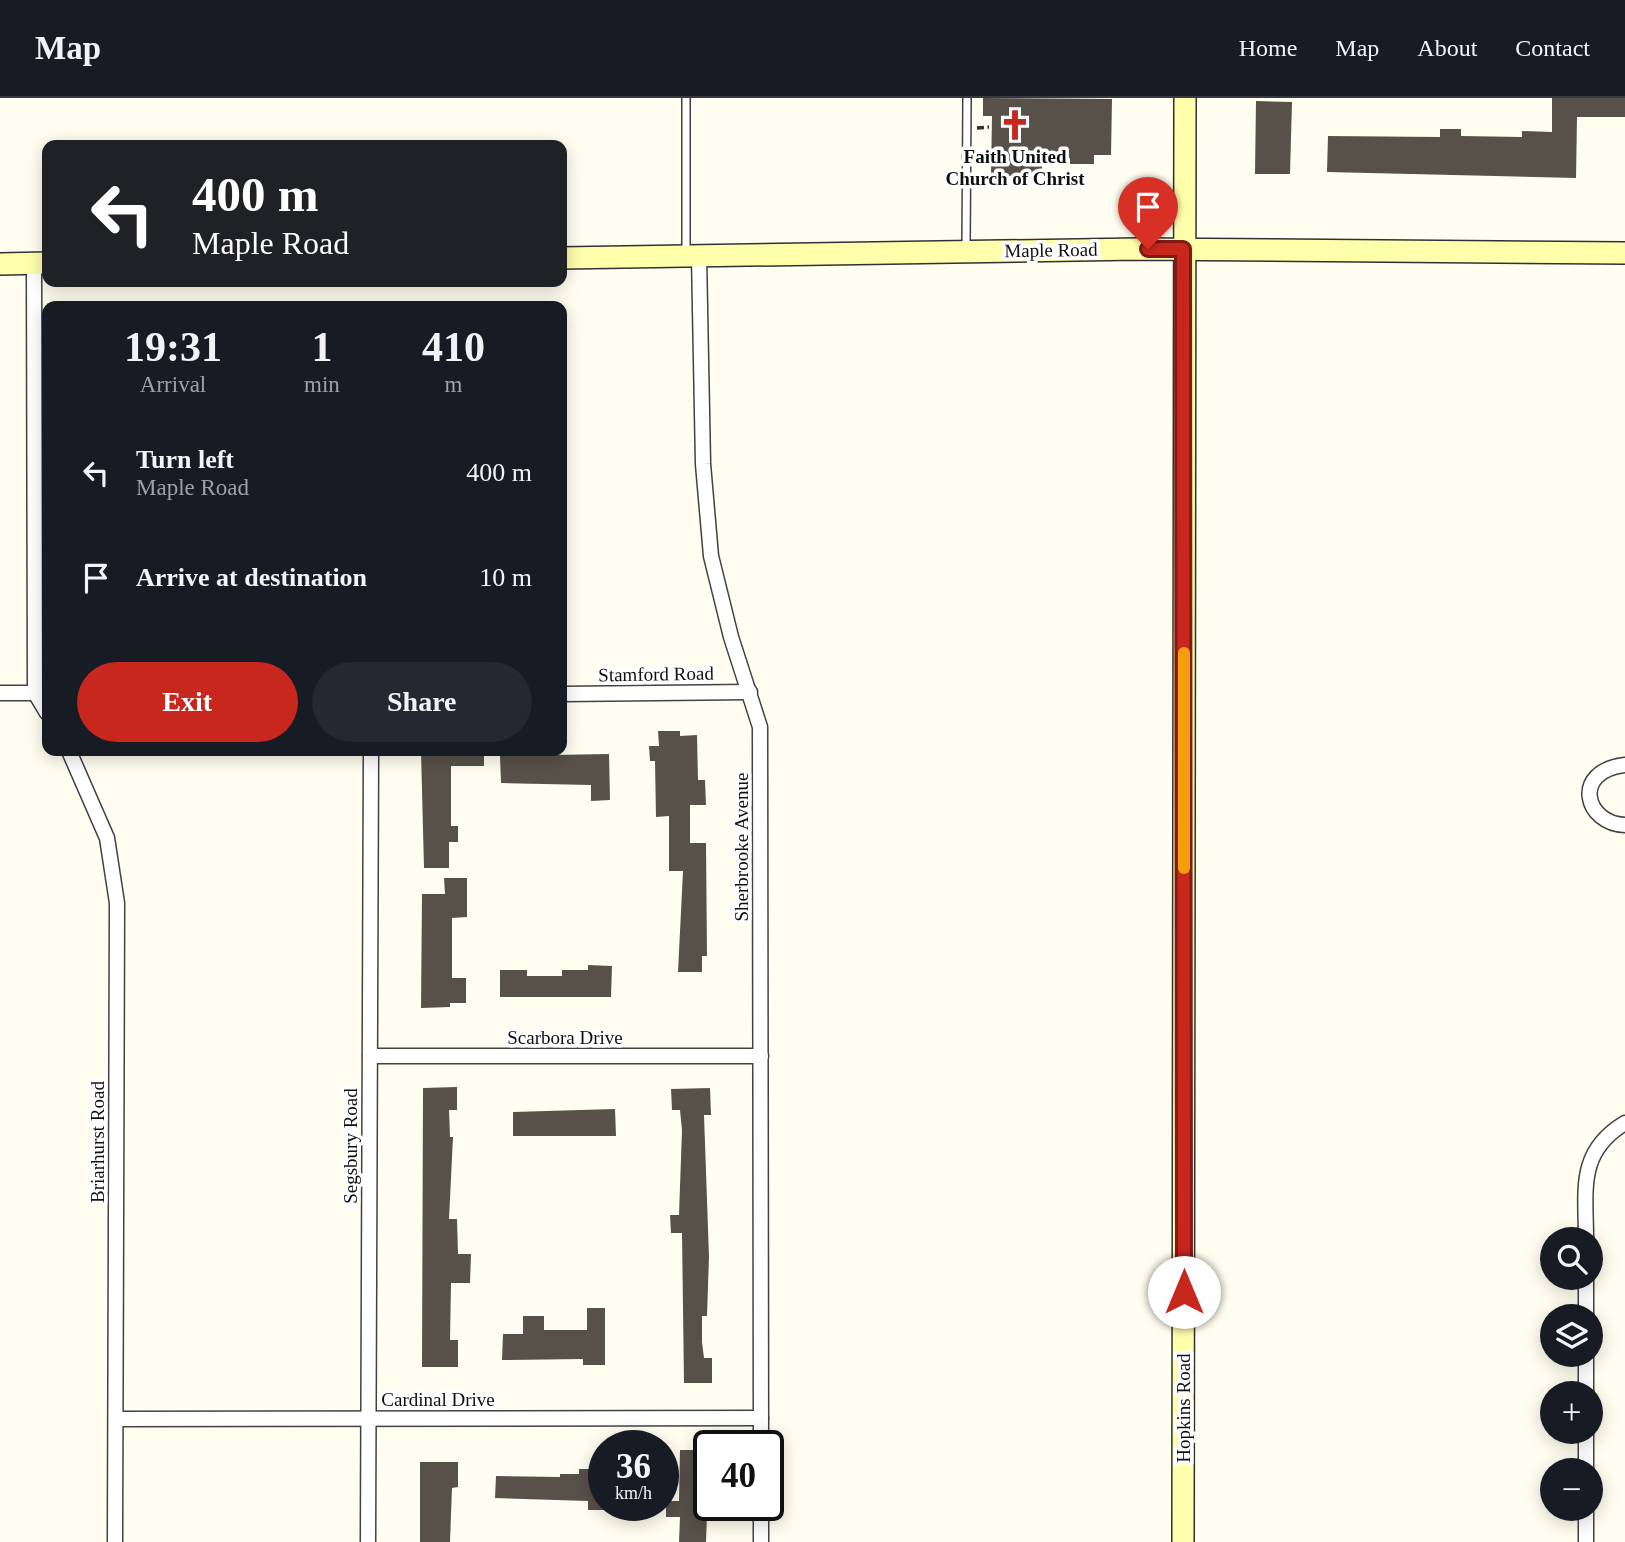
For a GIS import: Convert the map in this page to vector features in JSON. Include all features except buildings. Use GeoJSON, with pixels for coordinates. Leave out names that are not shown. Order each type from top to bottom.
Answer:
{"type":"FeatureCollection","features":[{"type":"Feature","properties":{"kind":"street","name":"Hopkins Road"},"geometry":{"type":"LineString","coordinates":[[1183,1542],[1185,98]]}},
{"type":"Feature","properties":{"kind":"street","name":"Maple Road"},"geometry":{"type":"LineString","coordinates":[[567,258],[1183,249],[1625,253]]}},
{"type":"Feature","properties":{"kind":"street","name":"Sherbrooke Avenue"},"geometry":{"type":"LineString","coordinates":[[693,256],[703,464],[711,556],[731,637],[760,727],[761,1430]]}},
{"type":"Feature","properties":{"kind":"street"},"geometry":{"type":"LineString","coordinates":[[0,264],[41,263],[35,693],[42,705]]}},
{"type":"Feature","properties":{"kind":"street","name":"Stamford Road"},"geometry":{"type":"LineString","coordinates":[[567,694],[750,692]]}},
{"type":"Feature","properties":{"kind":"street"},"geometry":{"type":"LineString","coordinates":[[0,693],[35,693]]}},
{"type":"Feature","properties":{"kind":"street","name":"Briarhurst Road"},"geometry":{"type":"LineString","coordinates":[[71,756],[107,838],[117,904],[115,1542]]}},
{"type":"Feature","properties":{"kind":"street","name":"Segsbury Road"},"geometry":{"type":"LineString","coordinates":[[368,1542],[371,756]]}},
{"type":"Feature","properties":{"kind":"street"},"geometry":{"type":"LineString","coordinates":[[1625,765],[1607,767],[1594,775],[1589,791],[1593,805],[1603,819],[1625,825]]}},
{"type":"Feature","properties":{"kind":"street","name":"Scarbora Drive"},"geometry":{"type":"LineString","coordinates":[[370,1056],[761,1056]]}},
{"type":"Feature","properties":{"kind":"street"},"geometry":{"type":"LineString","coordinates":[[1586,1227],[1586,1173],[1591,1157],[1601,1141],[1625,1123]]}},
{"type":"Feature","properties":{"kind":"street","name":"Cardinal Drive"},"geometry":{"type":"LineString","coordinates":[[116,1419],[761,1418]]}},
{"type":"Feature","properties":{"kind":"street"},"geometry":{"type":"LineString","coordinates":[[761,1521],[761,1542]]}},
{"type":"Feature","properties":{"kind":"street"},"geometry":{"type":"LineString","coordinates":[[1586,1521],[1586,1542]]}},
{"type":"Feature","properties":{"kind":"lane"},"geometry":{"type":"LineString","coordinates":[[686,98],[693,256]]}},
{"type":"Feature","properties":{"kind":"lane"},"geometry":{"type":"LineString","coordinates":[[965,252],[967,98]]}},
{"type":"Feature","properties":{"kind":"path"},"geometry":{"type":"LineString","coordinates":[[975,128],[989,127]]}},
{"type":"Feature","properties":{"kind":"path"},"geometry":{"type":"LineString","coordinates":[[976,153],[989,153]]}},
{"type":"Feature","properties":{"kind":"slow traffic"},"geometry":{"type":"LineString","coordinates":[[1184,653],[1184,868]]}},
{"type":"Feature","properties":{"kind":"place","name":"Faith United Church of Christ"},"geometry":{"type":"Point","coordinates":[1015,125]}},
{"type":"Feature","properties":{"kind":"route"},"geometry":{"type":"LineString","coordinates":[[1148,249],[1183,249],[1184,1292]]}}]}
